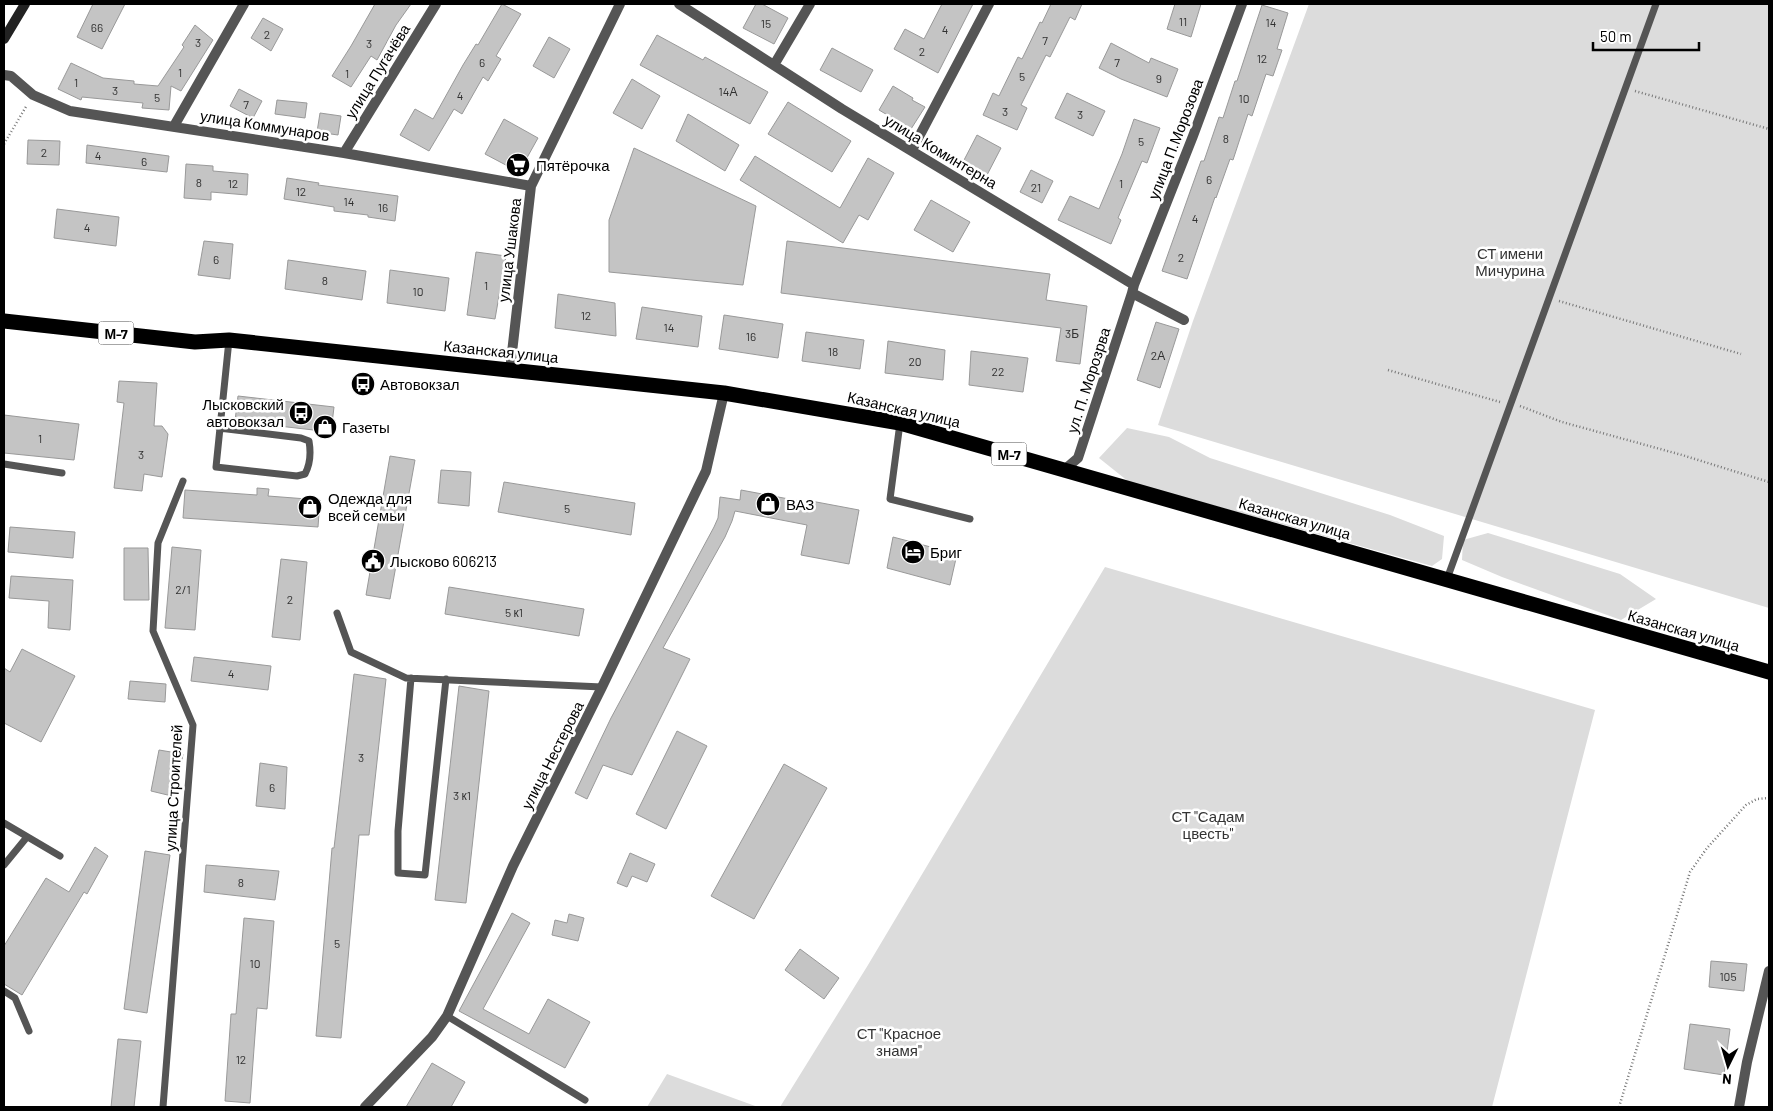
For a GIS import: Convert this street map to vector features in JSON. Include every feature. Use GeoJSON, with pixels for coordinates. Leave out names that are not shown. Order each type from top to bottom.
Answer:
{"type":"FeatureCollection","features":[{"type":"Feature","properties":{"kind":"highway","name":"Казанская улица"},"geometry":{"type":"LineString","coordinates":[[4,321],[195,342],[229,340],[724,393],[900,423],[1769,672]]}},
{"type":"Feature","properties":{"kind":"main road"},"geometry":{"type":"LineString","coordinates":[[4,39],[25,4]]}},
{"type":"Feature","properties":{"kind":"street"},"geometry":{"type":"LineString","coordinates":[[174,126],[244,4]]}},
{"type":"Feature","properties":{"kind":"street","name":"улица Пугачёва"},"geometry":{"type":"LineString","coordinates":[[344,153],[436,4]]}},
{"type":"Feature","properties":{"kind":"street","name":"улица Ушакова"},"geometry":{"type":"LineString","coordinates":[[510,370],[531,186],[620,4]]}},
{"type":"Feature","properties":{"kind":"street","name":"улица Коминтерна"},"geometry":{"type":"LineString","coordinates":[[679,4],[842,109],[912,150],[1184,320]]}},
{"type":"Feature","properties":{"kind":"street"},"geometry":{"type":"LineString","coordinates":[[774,65],[810,4]]}},
{"type":"Feature","properties":{"kind":"street"},"geometry":{"type":"LineString","coordinates":[[912,150],[989,4]]}},
{"type":"Feature","properties":{"kind":"street","name":"улица П.Морозова"},"geometry":{"type":"LineString","coordinates":[[1133,289],[1242,4]]}},
{"type":"Feature","properties":{"kind":"street","name":"улица Коммунаров"},"geometry":{"type":"LineString","coordinates":[[4,75],[11,76],[33,95],[70,111],[344,153],[531,186]]}},
{"type":"Feature","properties":{"kind":"street","name":"ул. П. Морозрва"},"geometry":{"type":"LineString","coordinates":[[1064,470],[1078,458],[1133,289]]}},
{"type":"Feature","properties":{"kind":"street","name":"улица Нестерова"},"geometry":{"type":"LineString","coordinates":[[365,1107],[432,1037],[448,1016],[513,866],[706,471],[724,393]]}},
{"type":"Feature","properties":{"kind":"street"},"geometry":{"type":"LineString","coordinates":[[1739,1107],[1747,1062],[1769,971]]}},
{"type":"Feature","properties":{"kind":"lane"},"geometry":{"type":"LineString","coordinates":[[1447,580],[1656,4]]}},
{"type":"Feature","properties":{"kind":"lane"},"geometry":{"type":"LineString","coordinates":[[220,428],[301,438],[309,441],[311,451],[309,466],[305,474],[297,476],[216,467],[229,340]]}},
{"type":"Feature","properties":{"kind":"lane"},"geometry":{"type":"LineString","coordinates":[[900,423],[890,499],[970,518]]}},
{"type":"Feature","properties":{"kind":"lane"},"geometry":{"type":"LineString","coordinates":[[4,464],[62,473]]}},
{"type":"Feature","properties":{"kind":"lane","name":"улица Строителей"},"geometry":{"type":"LineString","coordinates":[[163,1107],[193,725],[153,631],[158,542],[182,481]]}},
{"type":"Feature","properties":{"kind":"lane"},"geometry":{"type":"LineString","coordinates":[[337,613],[351,652],[406,678],[602,687]]}},
{"type":"Feature","properties":{"kind":"lane"},"geometry":{"type":"LineString","coordinates":[[411,678],[398,831],[398,873],[425,875],[446,679]]}},
{"type":"Feature","properties":{"kind":"lane"},"geometry":{"type":"LineString","coordinates":[[4,823],[60,856]]}},
{"type":"Feature","properties":{"kind":"lane"},"geometry":{"type":"LineString","coordinates":[[4,866],[27,836]]}},
{"type":"Feature","properties":{"kind":"lane"},"geometry":{"type":"LineString","coordinates":[[4,992],[15,998],[29,1031]]}},
{"type":"Feature","properties":{"kind":"lane"},"geometry":{"type":"LineString","coordinates":[[448,1016],[585,1100]]}},
{"type":"Feature","properties":{"kind":"path"},"geometry":{"type":"LineString","coordinates":[[1626,88],[1769,129]]}},
{"type":"Feature","properties":{"kind":"path"},"geometry":{"type":"LineString","coordinates":[[4,144],[33,95]]}},
{"type":"Feature","properties":{"kind":"path"},"geometry":{"type":"LineString","coordinates":[[1548,300],[1562,301],[1741,354]]}},
{"type":"Feature","properties":{"kind":"path"},"geometry":{"type":"LineString","coordinates":[[1388,370],[1500,402],[1511,403],[1562,422],[1682,455],[1769,482]]}},
{"type":"Feature","properties":{"kind":"path"},"geometry":{"type":"LineString","coordinates":[[1620,1107],[1690,872],[1707,848],[1746,805],[1757,799],[1769,798]]}},
{"type":"Feature","properties":{"kind":"green space","name":"СТ имени Мичурина"},"geometry":{"type":"Polygon","coordinates":[[[1309,4],[1769,4],[1769,608],[1158,425],[1193,321],[1309,4]]]}},
{"type":"Feature","properties":{"kind":"green space"},"geometry":{"type":"Polygon","coordinates":[[[1127,428],[1169,437],[1210,458],[1390,515],[1444,536],[1442,559],[1432,566],[1129,482],[1099,458],[1127,428]]]}},
{"type":"Feature","properties":{"kind":"green space"},"geometry":{"type":"Polygon","coordinates":[[[1488,533],[1620,574],[1656,599],[1621,620],[1502,577],[1462,560],[1463,540],[1488,533]]]}},
{"type":"Feature","properties":{"kind":"green space","name":"СТ \"Садам цвесть\""},"geometry":{"type":"Polygon","coordinates":[[[1105,567],[1595,710],[1492,1107],[780,1107],[868,965],[1105,567]]]}},
{"type":"Feature","properties":{"kind":"green space"},"geometry":{"type":"Polygon","coordinates":[[[667,1074],[758,1107],[647,1107],[667,1074]]]}},
{"type":"Feature","properties":{"kind":"building"},"geometry":{"type":"Polygon","coordinates":[[[93,4],[125,4],[102,49],[77,37],[93,4]]]}},
{"type":"Feature","properties":{"kind":"building"},"geometry":{"type":"Polygon","coordinates":[[[375,4],[411,4],[396,25],[377,60],[371,56],[351,87],[332,76],[375,4]]]}},
{"type":"Feature","properties":{"kind":"building"},"geometry":{"type":"Polygon","coordinates":[[[502,4],[521,14],[496,56],[501,59],[488,81],[483,77],[462,114],[454,109],[429,151],[400,135],[415,109],[433,119],[463,65],[476,44],[478,45],[502,4]]]}},
{"type":"Feature","properties":{"kind":"building"},"geometry":{"type":"Polygon","coordinates":[[[756,4],[762,4],[788,18],[774,44],[743,28],[756,4]]]}},
{"type":"Feature","properties":{"kind":"building"},"geometry":{"type":"Polygon","coordinates":[[[942,4],[973,4],[938,73],[894,49],[905,29],[924,39],[942,4]]]}},
{"type":"Feature","properties":{"kind":"building"},"geometry":{"type":"Polygon","coordinates":[[[1051,4],[1082,4],[1075,20],[1070,17],[1050,57],[1046,55],[1021,105],[1027,108],[1017,130],[983,115],[993,93],[999,96],[1018,57],[1022,59],[1051,4]]]}},
{"type":"Feature","properties":{"kind":"building"},"geometry":{"type":"Polygon","coordinates":[[[1175,4],[1201,4],[1191,37],[1167,29],[1175,4]]]}},
{"type":"Feature","properties":{"kind":"building"},"geometry":{"type":"Polygon","coordinates":[[[1262,5],[1288,13],[1277,49],[1282,50],[1273,76],[1266,74],[1252,116],[1248,114],[1233,160],[1230,159],[1215,197],[1187,279],[1162,271],[1201,161],[1204,161],[1219,117],[1223,118],[1235,81],[1237,81],[1262,5]]]}},
{"type":"Feature","properties":{"kind":"building"},"geometry":{"type":"Polygon","coordinates":[[[263,18],[283,29],[271,51],[251,38],[263,18]]]}},
{"type":"Feature","properties":{"kind":"building"},"geometry":{"type":"Polygon","coordinates":[[[195,25],[213,40],[181,91],[171,86],[169,110],[142,108],[143,103],[82,97],[81,100],[58,89],[71,63],[103,78],[158,86],[184,47],[182,45],[195,25]]]}},
{"type":"Feature","properties":{"kind":"building"},"geometry":{"type":"Polygon","coordinates":[[[657,35],[703,60],[705,57],[768,92],[750,124],[640,65],[657,35]]]}},
{"type":"Feature","properties":{"kind":"building"},"geometry":{"type":"Polygon","coordinates":[[[549,37],[570,49],[554,78],[533,66],[549,37]]]}},
{"type":"Feature","properties":{"kind":"building"},"geometry":{"type":"Polygon","coordinates":[[[1111,43],[1149,63],[1151,58],[1178,69],[1167,97],[1099,68],[1111,43]]]}},
{"type":"Feature","properties":{"kind":"building"},"geometry":{"type":"Polygon","coordinates":[[[832,48],[873,70],[861,92],[820,70],[832,48]]]}},
{"type":"Feature","properties":{"kind":"building"},"geometry":{"type":"Polygon","coordinates":[[[632,79],[660,96],[642,129],[613,113],[632,79]]]}},
{"type":"Feature","properties":{"kind":"building"},"geometry":{"type":"Polygon","coordinates":[[[893,86],[925,107],[911,129],[879,110],[893,86]]]}},
{"type":"Feature","properties":{"kind":"building"},"geometry":{"type":"Polygon","coordinates":[[[239,89],[262,101],[253,118],[230,106],[239,89]]]}},
{"type":"Feature","properties":{"kind":"building"},"geometry":{"type":"Polygon","coordinates":[[[1067,93],[1105,111],[1093,136],[1055,118],[1067,93]]]}},
{"type":"Feature","properties":{"kind":"building"},"geometry":{"type":"Polygon","coordinates":[[[277,100],[307,103],[305,118],[275,114],[277,100]]]}},
{"type":"Feature","properties":{"kind":"building"},"geometry":{"type":"Polygon","coordinates":[[[788,102],[851,141],[832,172],[768,134],[788,102]]]}},
{"type":"Feature","properties":{"kind":"building"},"geometry":{"type":"Polygon","coordinates":[[[320,113],[341,116],[338,135],[317,132],[320,113]]]}},
{"type":"Feature","properties":{"kind":"building"},"geometry":{"type":"Polygon","coordinates":[[[688,114],[739,145],[725,171],[676,141],[688,114]]]}},
{"type":"Feature","properties":{"kind":"building"},"geometry":{"type":"Polygon","coordinates":[[[504,119],[538,138],[519,172],[485,154],[504,119]]]}},
{"type":"Feature","properties":{"kind":"building"},"geometry":{"type":"Polygon","coordinates":[[[1134,119],[1160,128],[1147,163],[1142,161],[1118,218],[1121,220],[1111,244],[1058,220],[1070,196],[1099,209],[1122,154],[1134,119]]]}},
{"type":"Feature","properties":{"kind":"building"},"geometry":{"type":"Polygon","coordinates":[[[977,135],[1001,148],[987,175],[963,162],[977,135]]]}},
{"type":"Feature","properties":{"kind":"building"},"geometry":{"type":"Polygon","coordinates":[[[28,140],[60,141],[59,165],[27,164],[28,140]]]}},
{"type":"Feature","properties":{"kind":"building"},"geometry":{"type":"Polygon","coordinates":[[[87,145],[169,156],[167,172],[86,163],[87,145]]]}},
{"type":"Feature","properties":{"kind":"building"},"geometry":{"type":"Polygon","coordinates":[[[634,148],[756,206],[743,285],[609,272],[609,220],[634,148]]]}},
{"type":"Feature","properties":{"kind":"building"},"geometry":{"type":"Polygon","coordinates":[[[755,156],[840,208],[868,158],[894,173],[868,220],[859,215],[843,243],[740,180],[755,156]]]}},
{"type":"Feature","properties":{"kind":"building"},"geometry":{"type":"Polygon","coordinates":[[[186,164],[213,166],[213,171],[248,174],[247,195],[211,192],[211,200],[184,198],[186,164]]]}},
{"type":"Feature","properties":{"kind":"building"},"geometry":{"type":"Polygon","coordinates":[[[1031,170],[1053,181],[1042,203],[1020,192],[1031,170]]]}},
{"type":"Feature","properties":{"kind":"building"},"geometry":{"type":"Polygon","coordinates":[[[287,178],[319,183],[318,185],[398,196],[395,221],[368,217],[368,215],[334,211],[334,207],[284,199],[287,178]]]}},
{"type":"Feature","properties":{"kind":"building"},"geometry":{"type":"Polygon","coordinates":[[[931,200],[970,222],[953,252],[914,230],[931,200]]]}},
{"type":"Feature","properties":{"kind":"building"},"geometry":{"type":"Polygon","coordinates":[[[57,209],[119,217],[116,246],[54,238],[57,209]]]}},
{"type":"Feature","properties":{"kind":"building"},"geometry":{"type":"Polygon","coordinates":[[[204,241],[233,244],[230,279],[198,275],[204,241]]]}},
{"type":"Feature","properties":{"kind":"building"},"geometry":{"type":"Polygon","coordinates":[[[787,241],[1050,274],[1046,300],[1087,306],[1080,364],[1056,361],[1061,328],[781,293],[787,241]]]}},
{"type":"Feature","properties":{"kind":"building"},"geometry":{"type":"Polygon","coordinates":[[[476,252],[506,256],[495,319],[467,315],[476,252]]]}},
{"type":"Feature","properties":{"kind":"building"},"geometry":{"type":"Polygon","coordinates":[[[288,260],[366,271],[362,300],[285,289],[288,260]]]}},
{"type":"Feature","properties":{"kind":"building"},"geometry":{"type":"Polygon","coordinates":[[[390,270],[449,278],[445,311],[387,303],[390,270]]]}},
{"type":"Feature","properties":{"kind":"building"},"geometry":{"type":"Polygon","coordinates":[[[558,294],[615,303],[616,336],[555,328],[558,294]]]}},
{"type":"Feature","properties":{"kind":"building"},"geometry":{"type":"Polygon","coordinates":[[[642,307],[702,316],[698,347],[636,339],[642,307]]]}},
{"type":"Feature","properties":{"kind":"building"},"geometry":{"type":"Polygon","coordinates":[[[724,315],[783,324],[778,358],[719,349],[724,315]]]}},
{"type":"Feature","properties":{"kind":"building"},"geometry":{"type":"Polygon","coordinates":[[[1156,322],[1179,329],[1160,388],[1137,380],[1156,322]]]}},
{"type":"Feature","properties":{"kind":"building"},"geometry":{"type":"Polygon","coordinates":[[[806,332],[864,340],[860,369],[802,361],[806,332]]]}},
{"type":"Feature","properties":{"kind":"building"},"geometry":{"type":"Polygon","coordinates":[[[888,341],[945,350],[943,380],[885,373],[888,341]]]}},
{"type":"Feature","properties":{"kind":"building"},"geometry":{"type":"Polygon","coordinates":[[[971,351],[1028,358],[1023,392],[969,385],[971,351]]]}},
{"type":"Feature","properties":{"kind":"building"},"geometry":{"type":"Polygon","coordinates":[[[119,381],[157,383],[154,426],[162,426],[168,434],[162,477],[144,474],[142,491],[114,488],[124,403],[117,402],[119,381]]]}},
{"type":"Feature","properties":{"kind":"building"},"geometry":{"type":"Polygon","coordinates":[[[238,396],[334,407],[331,432],[235,421],[238,396]]]}},
{"type":"Feature","properties":{"kind":"building"},"geometry":{"type":"Polygon","coordinates":[[[4,415],[79,424],[74,460],[4,453],[4,415]]]}},
{"type":"Feature","properties":{"kind":"building"},"geometry":{"type":"Polygon","coordinates":[[[390,456],[415,460],[390,599],[366,595],[390,456]]]}},
{"type":"Feature","properties":{"kind":"building"},"geometry":{"type":"Polygon","coordinates":[[[441,470],[471,472],[469,506],[438,503],[441,470]]]}},
{"type":"Feature","properties":{"kind":"building"},"geometry":{"type":"Polygon","coordinates":[[[504,482],[635,503],[631,535],[498,512],[504,482]]]}},
{"type":"Feature","properties":{"kind":"building"},"geometry":{"type":"Polygon","coordinates":[[[257,488],[269,489],[268,496],[320,500],[318,527],[183,518],[185,490],[257,495],[257,488]]]}},
{"type":"Feature","properties":{"kind":"building"},"geometry":{"type":"Polygon","coordinates":[[[741,490],[859,510],[849,564],[801,555],[807,525],[735,511],[725,537],[663,648],[690,659],[632,775],[603,765],[587,799],[575,793],[611,718],[714,527],[718,518],[720,497],[740,500],[741,490]]]}},
{"type":"Feature","properties":{"kind":"building"},"geometry":{"type":"Polygon","coordinates":[[[10,527],[75,532],[73,558],[8,552],[10,527]]]}},
{"type":"Feature","properties":{"kind":"building"},"geometry":{"type":"Polygon","coordinates":[[[893,537],[957,554],[950,585],[887,568],[893,537]]]}},
{"type":"Feature","properties":{"kind":"building"},"geometry":{"type":"Polygon","coordinates":[[[172,547],[201,550],[195,630],[165,628],[172,547]]]}},
{"type":"Feature","properties":{"kind":"building"},"geometry":{"type":"Polygon","coordinates":[[[124,548],[148,548],[149,600],[124,600],[124,548]]]}},
{"type":"Feature","properties":{"kind":"building"},"geometry":{"type":"Polygon","coordinates":[[[281,559],[307,562],[300,640],[272,637],[281,559]]]}},
{"type":"Feature","properties":{"kind":"building"},"geometry":{"type":"Polygon","coordinates":[[[11,576],[73,580],[70,630],[48,628],[49,601],[9,598],[11,576]]]}},
{"type":"Feature","properties":{"kind":"building"},"geometry":{"type":"Polygon","coordinates":[[[449,587],[584,609],[579,636],[445,614],[449,587]]]}},
{"type":"Feature","properties":{"kind":"building"},"geometry":{"type":"Polygon","coordinates":[[[22,649],[75,676],[41,742],[4,723],[4,668],[10,672],[22,649]]]}},
{"type":"Feature","properties":{"kind":"building"},"geometry":{"type":"Polygon","coordinates":[[[194,657],[271,666],[268,690],[191,681],[194,657]]]}},
{"type":"Feature","properties":{"kind":"building"},"geometry":{"type":"Polygon","coordinates":[[[354,674],[386,679],[369,835],[359,835],[341,1038],[316,1036],[332,848],[334,848],[354,674]]]}},
{"type":"Feature","properties":{"kind":"building"},"geometry":{"type":"Polygon","coordinates":[[[130,681],[166,684],[165,702],[128,699],[130,681]]]}},
{"type":"Feature","properties":{"kind":"building"},"geometry":{"type":"Polygon","coordinates":[[[459,686],[489,691],[466,903],[435,900],[459,686]]]}},
{"type":"Feature","properties":{"kind":"building"},"geometry":{"type":"Polygon","coordinates":[[[677,731],[707,746],[666,829],[636,814],[677,731]]]}},
{"type":"Feature","properties":{"kind":"building"},"geometry":{"type":"Polygon","coordinates":[[[159,750],[183,754],[176,797],[151,791],[159,750]]]}},
{"type":"Feature","properties":{"kind":"building"},"geometry":{"type":"Polygon","coordinates":[[[260,763],[287,767],[285,809],[256,806],[260,763]]]}},
{"type":"Feature","properties":{"kind":"building"},"geometry":{"type":"Polygon","coordinates":[[[784,764],[827,788],[754,919],[711,896],[784,764]]]}},
{"type":"Feature","properties":{"kind":"building"},"geometry":{"type":"Polygon","coordinates":[[[95,847],[108,856],[87,894],[84,892],[22,995],[4,984],[4,946],[46,878],[69,892],[95,847]]]}},
{"type":"Feature","properties":{"kind":"building"},"geometry":{"type":"Polygon","coordinates":[[[145,851],[170,855],[147,1013],[124,1009],[145,851]]]}},
{"type":"Feature","properties":{"kind":"building"},"geometry":{"type":"Polygon","coordinates":[[[630,853],[655,864],[647,882],[632,876],[627,887],[617,883],[630,853]]]}},
{"type":"Feature","properties":{"kind":"building"},"geometry":{"type":"Polygon","coordinates":[[[206,865],[279,871],[275,900],[204,892],[206,865]]]}},
{"type":"Feature","properties":{"kind":"building"},"geometry":{"type":"Polygon","coordinates":[[[512,913],[530,923],[483,1009],[529,1034],[548,999],[590,1022],[565,1068],[459,1011],[512,913]]]}},
{"type":"Feature","properties":{"kind":"building"},"geometry":{"type":"Polygon","coordinates":[[[569,914],[584,918],[578,941],[552,935],[555,920],[567,923],[569,914]]]}},
{"type":"Feature","properties":{"kind":"building"},"geometry":{"type":"Polygon","coordinates":[[[244,918],[274,921],[267,1009],[257,1008],[250,1103],[225,1101],[231,1014],[236,1014],[244,918]]]}},
{"type":"Feature","properties":{"kind":"building"},"geometry":{"type":"Polygon","coordinates":[[[800,949],[839,978],[824,999],[785,970],[800,949]]]}},
{"type":"Feature","properties":{"kind":"building"},"geometry":{"type":"Polygon","coordinates":[[[1711,961],[1747,964],[1744,991],[1709,987],[1711,961]]]}},
{"type":"Feature","properties":{"kind":"building"},"geometry":{"type":"Polygon","coordinates":[[[1690,1024],[1730,1029],[1724,1075],[1684,1069],[1690,1024]]]}},
{"type":"Feature","properties":{"kind":"building"},"geometry":{"type":"Polygon","coordinates":[[[118,1039],[141,1041],[134,1107],[111,1107],[118,1039]]]}},
{"type":"Feature","properties":{"kind":"building"},"geometry":{"type":"Polygon","coordinates":[[[432,1063],[465,1082],[451,1107],[406,1107],[432,1063]]]}},
{"type":"Feature","properties":{"kind":"place","name":"Пятёрочка"},"geometry":{"type":"Point","coordinates":[518,165]}},
{"type":"Feature","properties":{"kind":"place","name":"Автовокзал"},"geometry":{"type":"Point","coordinates":[363,384]}},
{"type":"Feature","properties":{"kind":"place","name":"Лысковский автовокзал"},"geometry":{"type":"Point","coordinates":[301,413]}},
{"type":"Feature","properties":{"kind":"place","name":"Газеты"},"geometry":{"type":"Point","coordinates":[325,427]}},
{"type":"Feature","properties":{"kind":"place","name":"ВАЗ"},"geometry":{"type":"Point","coordinates":[768,504]}},
{"type":"Feature","properties":{"kind":"place","name":"Одежда для всей семьи"},"geometry":{"type":"Point","coordinates":[310,507]}},
{"type":"Feature","properties":{"kind":"place","name":"Бриг"},"geometry":{"type":"Point","coordinates":[913,552]}},
{"type":"Feature","properties":{"kind":"place","name":"Лысково 606213"},"geometry":{"type":"Point","coordinates":[373,561]}},
{"type":"Feature","properties":{"kind":"park label","name":"СТ \"Красное знамя\""},"geometry":{"type":"Point","coordinates":[899,1042]}}]}
